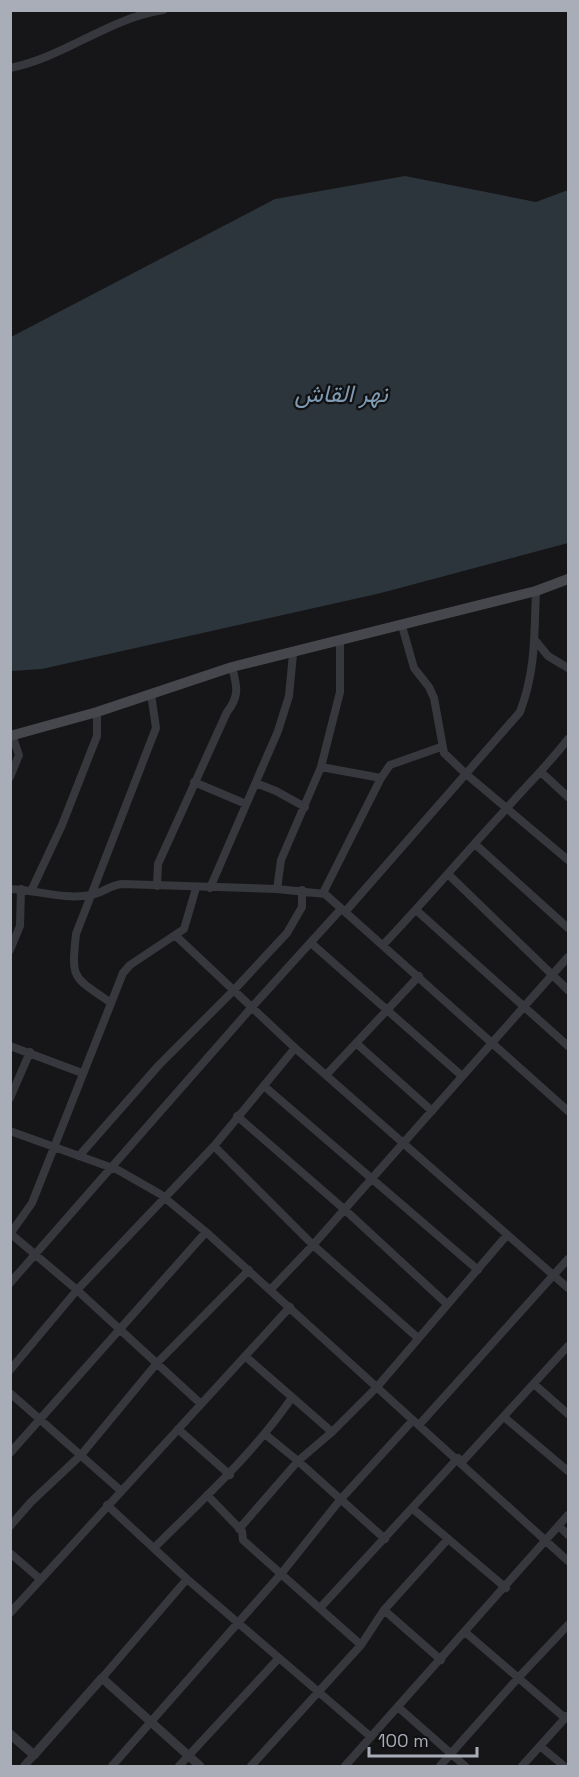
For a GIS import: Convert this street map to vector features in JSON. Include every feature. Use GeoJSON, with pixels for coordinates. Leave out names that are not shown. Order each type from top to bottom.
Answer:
{"type":"FeatureCollection","features":[{"type":"Feature","properties":{"kind":"main road"},"geometry":{"type":"LineString","coordinates":[[11,735],[97,712],[232,668],[536,591],[568,579]]}},
{"type":"Feature","properties":{"kind":"street"},"geometry":{"type":"LineString","coordinates":[[10,68],[45,59],[134,16],[163,10]]}},
{"type":"Feature","properties":{"kind":"street"},"geometry":{"type":"LineString","coordinates":[[10,1283],[252,1007],[343,911],[520,712],[533,669],[536,591]]}},
{"type":"Feature","properties":{"kind":"street"},"geometry":{"type":"LineString","coordinates":[[402,626],[414,668],[429,687],[434,698],[441,747],[466,774],[568,860]]}},
{"type":"Feature","properties":{"kind":"street"},"geometry":{"type":"LineString","coordinates":[[534,639],[548,656],[568,668]]}},
{"type":"Feature","properties":{"kind":"street"},"geometry":{"type":"LineString","coordinates":[[277,889],[281,860],[321,767],[340,692],[340,640]]}},
{"type":"Feature","properties":{"kind":"street"},"geometry":{"type":"LineString","coordinates":[[210,888],[256,783],[288,699],[293,654]]}},
{"type":"Feature","properties":{"kind":"street"},"geometry":{"type":"LineString","coordinates":[[157,886],[158,864],[227,712],[235,702],[238,689],[232,668]]}},
{"type":"Feature","properties":{"kind":"street"},"geometry":{"type":"LineString","coordinates":[[111,1003],[78,980],[73,971],[77,926],[92,895],[156,728],[151,694]]}},
{"type":"Feature","properties":{"kind":"street"},"geometry":{"type":"LineString","coordinates":[[32,889],[62,825],[97,736],[97,712]]}},
{"type":"Feature","properties":{"kind":"street"},"geometry":{"type":"LineString","coordinates":[[10,777],[19,755],[11,735]]}},
{"type":"Feature","properties":{"kind":"street"},"geometry":{"type":"LineString","coordinates":[[383,945],[449,875],[507,807],[542,773],[568,739]]}},
{"type":"Feature","properties":{"kind":"street"},"geometry":{"type":"LineString","coordinates":[[323,893],[381,778],[390,765],[441,747]]}},
{"type":"Feature","properties":{"kind":"street"},"geometry":{"type":"LineString","coordinates":[[321,767],[381,778]]}},
{"type":"Feature","properties":{"kind":"street"},"geometry":{"type":"LineString","coordinates":[[542,773],[568,797]]}},
{"type":"Feature","properties":{"kind":"street"},"geometry":{"type":"LineString","coordinates":[[195,782],[246,804]]}},
{"type":"Feature","properties":{"kind":"street"},"geometry":{"type":"LineString","coordinates":[[256,783],[276,790],[305,807]]}},
{"type":"Feature","properties":{"kind":"street"},"geometry":{"type":"LineString","coordinates":[[476,844],[568,928]]}},
{"type":"Feature","properties":{"kind":"street"},"geometry":{"type":"LineString","coordinates":[[449,875],[568,990]]}},
{"type":"Feature","properties":{"kind":"street"},"geometry":{"type":"LineString","coordinates":[[10,889],[32,889],[64,896],[92,895],[116,884],[302,890],[323,893],[568,1111]]}},
{"type":"Feature","properties":{"kind":"street"},"geometry":{"type":"LineString","coordinates":[[196,888],[187,923],[176,936],[126,969],[82,1072],[32,1203],[14,1225],[11,1234],[77,1290],[201,1404]]}},
{"type":"Feature","properties":{"kind":"street"},"geometry":{"type":"LineString","coordinates":[[10,950],[20,926],[21,889]]}},
{"type":"Feature","properties":{"kind":"street"},"geometry":{"type":"LineString","coordinates":[[79,1156],[159,1065],[287,933],[302,907],[302,890]]}},
{"type":"Feature","properties":{"kind":"street"},"geometry":{"type":"LineString","coordinates":[[416,910],[568,1046]]}},
{"type":"Feature","properties":{"kind":"street"},"geometry":{"type":"LineString","coordinates":[[176,936],[295,1047],[507,1235],[555,1274],[568,1288]]}},
{"type":"Feature","properties":{"kind":"street"},"geometry":{"type":"LineString","coordinates":[[311,943],[462,1076]]}},
{"type":"Feature","properties":{"kind":"street"},"geometry":{"type":"LineString","coordinates":[[271,1289],[313,1245],[568,957]]}},
{"type":"Feature","properties":{"kind":"street"},"geometry":{"type":"LineString","coordinates":[[327,1074],[418,976]]}},
{"type":"Feature","properties":{"kind":"street"},"geometry":{"type":"LineString","coordinates":[[356,1043],[432,1111]]}},
{"type":"Feature","properties":{"kind":"street"},"geometry":{"type":"LineString","coordinates":[[10,1046],[82,1072]]}},
{"type":"Feature","properties":{"kind":"street"},"geometry":{"type":"LineString","coordinates":[[10,1370],[77,1290],[214,1146],[295,1047]]}},
{"type":"Feature","properties":{"kind":"street"},"geometry":{"type":"LineString","coordinates":[[10,1098],[30,1052]]}},
{"type":"Feature","properties":{"kind":"street"},"geometry":{"type":"LineString","coordinates":[[264,1086],[478,1270]]}},
{"type":"Feature","properties":{"kind":"street"},"geometry":{"type":"LineString","coordinates":[[237,1116],[344,1209],[447,1304]]}},
{"type":"Feature","properties":{"kind":"street"},"geometry":{"type":"LineString","coordinates":[[10,1131],[112,1168],[165,1197],[271,1289],[568,1561]]}},
{"type":"Feature","properties":{"kind":"street"},"geometry":{"type":"LineString","coordinates":[[214,1146],[313,1245],[418,1338]]}},
{"type":"Feature","properties":{"kind":"street"},"geometry":{"type":"LineString","coordinates":[[10,1453],[207,1232]]}},
{"type":"Feature","properties":{"kind":"street"},"geometry":{"type":"LineString","coordinates":[[239,1529],[298,1461],[332,1432],[377,1386],[507,1235]]}},
{"type":"Feature","properties":{"kind":"street"},"geometry":{"type":"LineString","coordinates":[[112,1767],[281,1574],[340,1500],[568,1259]]}},
{"type":"Feature","properties":{"kind":"street"},"geometry":{"type":"LineString","coordinates":[[10,1526],[31,1502],[81,1455],[158,1363],[249,1270]]}},
{"type":"Feature","properties":{"kind":"street"},"geometry":{"type":"LineString","coordinates":[[10,1613],[120,1490],[290,1307]]}},
{"type":"Feature","properties":{"kind":"street"},"geometry":{"type":"LineString","coordinates":[[320,1608],[460,1460],[534,1384],[565,1356],[568,1346]]}},
{"type":"Feature","properties":{"kind":"street"},"geometry":{"type":"LineString","coordinates":[[245,1356],[291,1399],[332,1432]]}},
{"type":"Feature","properties":{"kind":"street"},"geometry":{"type":"LineString","coordinates":[[534,1384],[568,1414]]}},
{"type":"Feature","properties":{"kind":"street"},"geometry":{"type":"LineString","coordinates":[[10,1393],[120,1490]]}},
{"type":"Feature","properties":{"kind":"street"},"geometry":{"type":"LineString","coordinates":[[155,1547],[230,1475],[266,1435],[291,1399]]}},
{"type":"Feature","properties":{"kind":"street"},"geometry":{"type":"LineString","coordinates":[[504,1416],[568,1471]]}},
{"type":"Feature","properties":{"kind":"street"},"geometry":{"type":"LineString","coordinates":[[178,1428],[230,1475]]}},
{"type":"Feature","properties":{"kind":"street"},"geometry":{"type":"LineString","coordinates":[[266,1435],[385,1539]]}},
{"type":"Feature","properties":{"kind":"street"},"geometry":{"type":"LineString","coordinates":[[207,1495],[239,1529],[243,1540],[360,1645]]}},
{"type":"Feature","properties":{"kind":"street"},"geometry":{"type":"LineString","coordinates":[[107,1506],[155,1547],[187,1579],[371,1737]]}},
{"type":"Feature","properties":{"kind":"street"},"geometry":{"type":"LineString","coordinates":[[413,1509],[506,1588]]}},
{"type":"Feature","properties":{"kind":"street"},"geometry":{"type":"LineString","coordinates":[[345,1767],[506,1588],[568,1515]]}},
{"type":"Feature","properties":{"kind":"street"},"geometry":{"type":"LineString","coordinates":[[559,1526],[568,1535]]}},
{"type":"Feature","properties":{"kind":"street"},"geometry":{"type":"LineString","coordinates":[[251,1767],[360,1645],[384,1610],[448,1539]]}},
{"type":"Feature","properties":{"kind":"street"},"geometry":{"type":"LineString","coordinates":[[10,1553],[40,1579]]}},
{"type":"Feature","properties":{"kind":"street"},"geometry":{"type":"LineString","coordinates":[[24,1767],[187,1579]]}},
{"type":"Feature","properties":{"kind":"street"},"geometry":{"type":"LineString","coordinates":[[384,1610],[441,1660]]}},
{"type":"Feature","properties":{"kind":"street"},"geometry":{"type":"LineString","coordinates":[[440,1767],[568,1625]]}},
{"type":"Feature","properties":{"kind":"street"},"geometry":{"type":"LineString","coordinates":[[465,1632],[567,1717],[522,1767]]}},
{"type":"Feature","properties":{"kind":"street"},"geometry":{"type":"LineString","coordinates":[[179,1767],[279,1658]]}},
{"type":"Feature","properties":{"kind":"street"},"geometry":{"type":"LineString","coordinates":[[102,1678],[200,1767]]}},
{"type":"Feature","properties":{"kind":"street"},"geometry":{"type":"LineString","coordinates":[[398,1707],[465,1767]]}},
{"type":"Feature","properties":{"kind":"street"},"geometry":{"type":"LineString","coordinates":[[10,1734],[34,1755]]}},
{"type":"Feature","properties":{"kind":"street"},"geometry":{"type":"LineString","coordinates":[[540,1746],[564,1767]]}},
{"type":"Feature","properties":{"kind":"water","name":"نهر القاش"},"geometry":{"type":"Polygon","coordinates":[[[405,176],[536,202],[568,190],[568,543],[381,593],[42,669],[11,671],[11,337],[275,199],[405,176]]]}}]}
